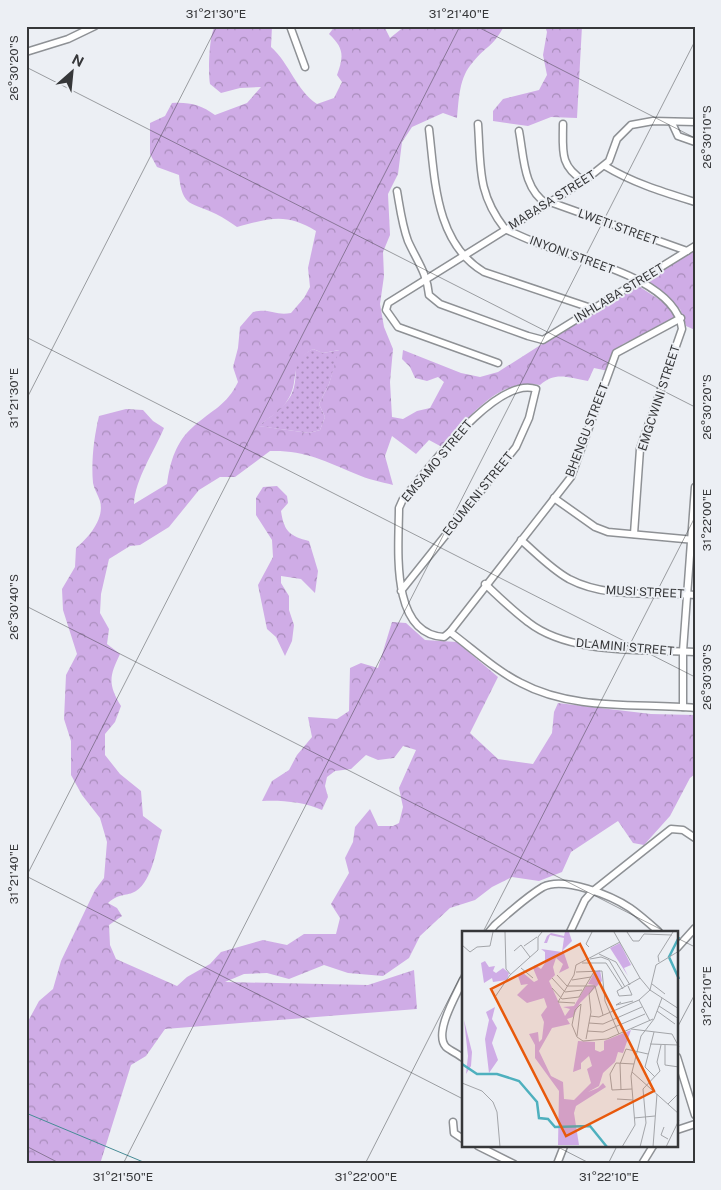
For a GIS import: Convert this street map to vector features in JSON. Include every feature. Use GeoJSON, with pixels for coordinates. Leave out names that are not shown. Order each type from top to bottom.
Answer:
{"type":"FeatureCollection","features":[{"type":"Feature","properties":{"kind":"street"},"geometry":{"type":"LineString","coordinates":[[26,52],[68,39],[95,26]]}},
{"type":"Feature","properties":{"kind":"street"},"geometry":{"type":"LineString","coordinates":[[290,26],[305,67]]}},
{"type":"Feature","properties":{"kind":"street","name":"MABASA STREET"},"geometry":{"type":"LineString","coordinates":[[498,363],[398,328],[386,310],[388,303],[504,229],[584,181],[609,161],[617,138],[630,125],[653,121],[672,123],[695,122]]}},
{"type":"Feature","properties":{"kind":"street"},"geometry":{"type":"LineString","coordinates":[[672,123],[678,136],[695,142]]}},
{"type":"Feature","properties":{"kind":"street"},"geometry":{"type":"LineString","coordinates":[[478,124],[485,198],[504,229]]}},
{"type":"Feature","properties":{"kind":"street"},"geometry":{"type":"LineString","coordinates":[[564,124],[562,152],[567,166],[573,175],[584,181]]}},
{"type":"Feature","properties":{"kind":"street"},"geometry":{"type":"LineString","coordinates":[[429,129],[439,209],[469,263],[484,272],[591,308]]}},
{"type":"Feature","properties":{"kind":"street"},"geometry":{"type":"LineString","coordinates":[[519,131],[530,187],[535,195],[548,204]]}},
{"type":"Feature","properties":{"kind":"street"},"geometry":{"type":"LineString","coordinates":[[604,166],[642,185],[695,202]]}},
{"type":"Feature","properties":{"kind":"street"},"geometry":{"type":"LineString","coordinates":[[397,191],[402,221],[408,240],[427,278]]}},
{"type":"Feature","properties":{"kind":"street","name":"LWETI STREET"},"geometry":{"type":"LineString","coordinates":[[548,204],[687,251]]}},
{"type":"Feature","properties":{"kind":"street","name":"INYONI STREET"},"geometry":{"type":"LineString","coordinates":[[504,229],[639,281]]}},
{"type":"Feature","properties":{"kind":"street","name":"INHLABA STREET"},"geometry":{"type":"LineString","coordinates":[[427,278],[429,295],[440,304],[543,340],[591,308],[695,246]]}},
{"type":"Feature","properties":{"kind":"street"},"geometry":{"type":"LineString","coordinates":[[639,281],[671,304],[681,318]]}},
{"type":"Feature","properties":{"kind":"street","name":"BHENGU STREET"},"geometry":{"type":"LineString","coordinates":[[450,632],[485,584],[570,477],[616,353],[681,318]]}},
{"type":"Feature","properties":{"kind":"street","name":"EMGCWINI STREET"},"geometry":{"type":"LineString","coordinates":[[634,534],[640,449],[682,329],[681,318]]}},
{"type":"Feature","properties":{"kind":"street","name":"EMSAMO STREET"},"geometry":{"type":"LineString","coordinates":[[450,632],[444,637],[428,633],[410,617],[401,591],[399,508],[403,498],[476,414],[503,396],[518,389],[529,386],[536,389]]}},
{"type":"Feature","properties":{"kind":"street","name":"EGUMENI STREET"},"geometry":{"type":"LineString","coordinates":[[401,591],[516,447],[529,418],[536,389]]}},
{"type":"Feature","properties":{"kind":"street"},"geometry":{"type":"LineString","coordinates":[[683,707],[683,652],[692,595],[695,487]]}},
{"type":"Feature","properties":{"kind":"street"},"geometry":{"type":"LineString","coordinates":[[554,498],[595,527],[608,532],[693,540]]}},
{"type":"Feature","properties":{"kind":"street","name":"MUSI STREET"},"geometry":{"type":"LineString","coordinates":[[521,540],[569,579],[590,587],[612,592],[692,595]]}},
{"type":"Feature","properties":{"kind":"street","name":"DLAMINI STREET"},"geometry":{"type":"LineString","coordinates":[[485,584],[529,623],[553,636],[580,645],[695,652]]}},
{"type":"Feature","properties":{"kind":"street"},"geometry":{"type":"LineString","coordinates":[[450,632],[496,668],[522,684],[548,694],[584,702],[695,708]]}},
{"type":"Feature","properties":{"kind":"street"},"geometry":{"type":"LineString","coordinates":[[570,931],[585,900],[593,891],[671,829],[683,830],[695,838]]}},
{"type":"Feature","properties":{"kind":"street"},"geometry":{"type":"LineString","coordinates":[[490,931],[502,919],[544,886],[561,883],[593,891],[630,908],[659,931]]}},
{"type":"Feature","properties":{"kind":"street"},"geometry":{"type":"LineString","coordinates":[[678,946],[695,928]]}},
{"type":"Feature","properties":{"kind":"street"},"geometry":{"type":"LineString","coordinates":[[462,984],[447,1014],[442,1038],[446,1047],[462,1057]]}},
{"type":"Feature","properties":{"kind":"street"},"geometry":{"type":"LineString","coordinates":[[678,1060],[695,1116]]}},
{"type":"Feature","properties":{"kind":"street"},"geometry":{"type":"LineString","coordinates":[[453,1122],[454,1133],[462,1138]]}},
{"type":"Feature","properties":{"kind":"street"},"geometry":{"type":"LineString","coordinates":[[678,1130],[695,1124]]}},
{"type":"Feature","properties":{"kind":"street"},"geometry":{"type":"LineString","coordinates":[[482,1148],[514,1164]]}},
{"type":"Feature","properties":{"kind":"street"},"geometry":{"type":"LineString","coordinates":[[557,1164],[563,1148]]}},
{"type":"Feature","properties":{"kind":"street"},"geometry":{"type":"LineString","coordinates":[[642,1164],[652,1148]]}},
{"type":"Feature","properties":{"kind":"green space"},"geometry":{"type":"Polygon","coordinates":[[[215,26],[272,26],[271,47],[278,54],[304,92],[317,104],[334,98],[342,82],[337,75],[342,57],[340,48],[329,34],[335,26],[384,26],[390,38],[405,26],[504,26],[493,42],[468,68],[460,88],[457,118],[443,113],[412,127],[402,142],[398,174],[388,194],[390,235],[383,252],[384,276],[380,304],[384,327],[393,349],[390,382],[392,417],[403,419],[417,411],[430,408],[444,382],[438,377],[427,381],[415,378],[410,367],[402,359],[403,350],[461,373],[480,377],[498,372],[622,293],[640,287],[669,306],[678,318],[623,344],[615,351],[608,371],[594,368],[588,381],[557,377],[551,378],[540,385],[525,384],[510,387],[497,394],[473,413],[442,447],[429,440],[416,454],[392,436],[385,456],[393,485],[365,477],[304,454],[270,451],[235,477],[220,477],[199,490],[169,527],[140,545],[130,546],[109,559],[101,594],[100,613],[109,629],[107,644],[120,654],[112,675],[112,686],[121,706],[115,722],[105,734],[105,755],[120,774],[141,791],[143,816],[162,830],[150,872],[142,886],[129,894],[116,897],[108,903],[117,908],[122,916],[109,925],[110,945],[116,959],[177,986],[187,977],[210,964],[221,952],[263,940],[287,945],[304,934],[336,934],[340,918],[331,904],[349,873],[345,858],[353,842],[355,827],[370,809],[378,826],[393,826],[399,823],[403,807],[399,788],[416,750],[403,746],[394,758],[378,760],[366,755],[351,769],[335,771],[327,777],[325,786],[328,797],[322,810],[293,802],[262,801],[272,781],[289,770],[297,755],[312,737],[308,717],[337,719],[349,711],[350,668],[361,663],[378,668],[392,622],[406,623],[425,640],[457,642],[498,677],[470,733],[498,759],[533,764],[552,733],[554,712],[558,703],[651,714],[695,715],[695,774],[690,778],[670,816],[644,845],[633,843],[618,821],[571,852],[562,872],[539,881],[512,877],[492,887],[475,900],[450,908],[420,936],[409,958],[383,976],[348,973],[324,965],[289,979],[267,973],[244,974],[225,982],[368,985],[414,970],[417,1009],[165,1029],[146,1056],[131,1065],[100,1164],[26,1164],[26,1025],[39,1001],[53,989],[61,961],[95,890],[104,878],[107,842],[100,818],[82,795],[71,775],[71,741],[64,719],[66,675],[77,654],[63,610],[62,589],[75,567],[76,548],[94,528],[100,515],[100,501],[92,475],[93,449],[99,416],[126,409],[143,410],[153,421],[164,428],[141,475],[134,504],[167,484],[172,460],[178,445],[194,426],[219,407],[234,390],[238,382],[233,367],[238,348],[240,327],[253,312],[291,313],[304,298],[310,287],[308,268],[316,231],[287,219],[259,221],[237,227],[186,199],[180,186],[179,175],[157,167],[150,154],[150,123],[165,116],[172,103],[195,105],[215,115],[247,103],[261,87],[240,88],[221,93],[210,84],[210,54],[215,26]],[[313,349],[305,354],[297,366],[291,394],[287,401],[259,426],[309,433],[320,430],[325,417],[319,404],[329,384],[339,350],[323,353],[313,349]]]}},
{"type":"Feature","properties":{"kind":"green space"},"geometry":{"type":"Polygon","coordinates":[[[545,26],[582,26],[577,118],[551,117],[528,126],[493,121],[493,111],[503,99],[539,90],[547,75],[543,55],[547,32],[545,26]]]}},
{"type":"Feature","properties":{"kind":"green space"},"geometry":{"type":"Polygon","coordinates":[[[695,248],[695,330],[686,326],[680,309],[643,281],[695,248]]]}},
{"type":"Feature","properties":{"kind":"green space"},"geometry":{"type":"Polygon","coordinates":[[[313,349],[323,353],[340,350],[329,384],[319,404],[325,417],[320,430],[309,433],[258,426],[289,399],[294,387],[297,362],[313,349]]]}},
{"type":"Feature","properties":{"kind":"green space"},"geometry":{"type":"Polygon","coordinates":[[[277,486],[287,496],[288,503],[281,511],[284,524],[293,535],[309,541],[318,571],[315,593],[301,579],[281,576],[281,583],[289,596],[289,610],[294,625],[292,641],[285,656],[276,637],[267,629],[258,585],[273,557],[272,540],[256,515],[256,498],[263,487],[277,486]]]}},
{"type":"Feature","properties":{"kind":"waterway"},"geometry":{"type":"LineString","coordinates":[[26,1113],[148,1164]]}}]}
